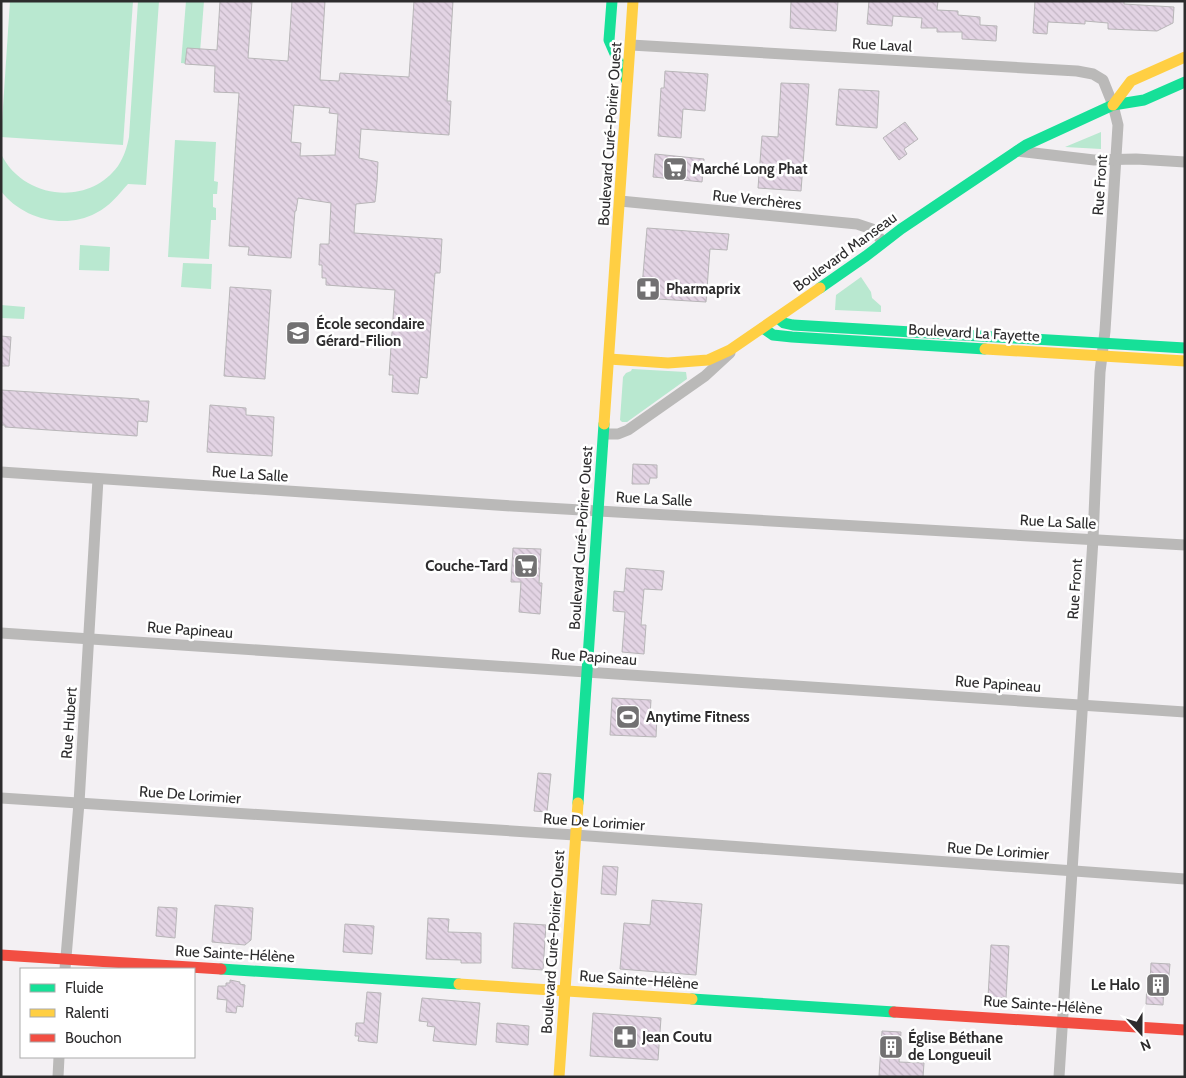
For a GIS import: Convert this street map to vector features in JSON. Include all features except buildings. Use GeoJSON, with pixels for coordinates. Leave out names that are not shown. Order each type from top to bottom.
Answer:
{"type":"FeatureCollection","features":[{"type":"Feature","properties":{"kind":"street"},"geometry":{"type":"LineString","coordinates":[[612,1],[609,40],[628,84]]}},
{"type":"Feature","properties":{"kind":"street","name":"Boulevard Curé-Poirier Ouest"},"geometry":{"type":"LineString","coordinates":[[558,1077],[634,1]]}},
{"type":"Feature","properties":{"kind":"street","name":"Rue Laval"},"geometry":{"type":"LineString","coordinates":[[631,45],[1077,70],[1094,74],[1103,80],[1113,105]]}},
{"type":"Feature","properties":{"kind":"street","name":"Boulevard Manseau"},"geometry":{"type":"LineString","coordinates":[[1113,105],[1131,81],[1185,57]]}},
{"type":"Feature","properties":{"kind":"street","name":"Boulevard Manseau"},"geometry":{"type":"LineString","coordinates":[[604,434],[618,434],[628,430],[705,376],[738,346],[883,242],[971,180],[1018,151],[1048,134],[1113,105],[1144,100],[1185,82]]}},
{"type":"Feature","properties":{"kind":"street","name":"Rue Front"},"geometry":{"type":"LineString","coordinates":[[1059,1077],[1093,539],[1100,379],[1104,344],[1118,125],[1113,105]]}},
{"type":"Feature","properties":{"kind":"street"},"geometry":{"type":"LineString","coordinates":[[1018,151],[1085,159],[1185,162]]}},
{"type":"Feature","properties":{"kind":"street","name":"Rue Verchères"},"geometry":{"type":"LineString","coordinates":[[620,201],[857,224],[872,229],[883,242]]}},
{"type":"Feature","properties":{"kind":"street","name":"Boulevard La Fayette"},"geometry":{"type":"LineString","coordinates":[[778,318],[784,323],[793,325],[1185,348]]}},
{"type":"Feature","properties":{"kind":"street","name":"Boulevard La Fayette"},"geometry":{"type":"LineString","coordinates":[[763,328],[773,335],[792,337],[1185,361]]}},
{"type":"Feature","properties":{"kind":"street"},"geometry":{"type":"LineString","coordinates":[[609,358],[668,363],[695,362],[723,354],[738,346]]}},
{"type":"Feature","properties":{"kind":"street","name":"Rue La Salle"},"geometry":{"type":"LineString","coordinates":[[1,472],[598,511],[1185,545]]}},
{"type":"Feature","properties":{"kind":"street","name":"Rue Hubert"},"geometry":{"type":"LineString","coordinates":[[65,964],[79,803],[98,479]]}},
{"type":"Feature","properties":{"kind":"street","name":"Rue Papineau"},"geometry":{"type":"LineString","coordinates":[[1,633],[1185,712]]}},
{"type":"Feature","properties":{"kind":"street","name":"Rue De Lorimier"},"geometry":{"type":"LineString","coordinates":[[1,798],[575,835],[1185,879]]}},
{"type":"Feature","properties":{"kind":"street","name":"Rue Sainte-Hélène"},"geometry":{"type":"LineString","coordinates":[[1,955],[65,964],[142,968]]}},
{"type":"Feature","properties":{"kind":"street","name":"Rue Sainte-Hélène"},"geometry":{"type":"LineString","coordinates":[[195,971],[564,990],[1185,1030]]}},
{"type":"Feature","properties":{"kind":"street"},"geometry":{"type":"LineString","coordinates":[[58,1077],[59,1058]]}},
{"type":"Feature","properties":{"kind":"green space"},"geometry":{"type":"Polygon","coordinates":[[[10,1],[133,1],[123,145],[1,137],[10,1]]]}},
{"type":"Feature","properties":{"kind":"green space"},"geometry":{"type":"Polygon","coordinates":[[[138,1],[159,1],[146,185],[128,184],[106,207],[84,218],[71,221],[45,219],[20,209],[1,191],[1,154],[11,169],[24,181],[56,192],[74,192],[90,188],[105,179],[120,163],[129,137],[138,1]]]}},
{"type":"Feature","properties":{"kind":"green space"},"geometry":{"type":"Polygon","coordinates":[[[186,1],[204,1],[199,65],[181,63],[186,1]]]}},
{"type":"Feature","properties":{"kind":"green space"},"geometry":{"type":"Polygon","coordinates":[[[1101,132],[1101,149],[1065,147],[1101,132]]]}},
{"type":"Feature","properties":{"kind":"green space"},"geometry":{"type":"Polygon","coordinates":[[[175,140],[216,142],[214,181],[218,182],[217,194],[213,194],[213,207],[216,208],[216,220],[211,220],[209,259],[168,257],[175,140]]]}},
{"type":"Feature","properties":{"kind":"green space"},"geometry":{"type":"Polygon","coordinates":[[[80,245],[110,247],[109,271],[79,270],[80,245]]]}},
{"type":"Feature","properties":{"kind":"green space"},"geometry":{"type":"Polygon","coordinates":[[[183,263],[212,264],[211,289],[181,287],[183,263]]]}},
{"type":"Feature","properties":{"kind":"green space"},"geometry":{"type":"Polygon","coordinates":[[[861,277],[871,292],[872,298],[881,306],[881,312],[835,310],[836,295],[861,277]]]}},
{"type":"Feature","properties":{"kind":"green space"},"geometry":{"type":"Polygon","coordinates":[[[1,305],[25,307],[24,319],[1,318],[1,305]]]}},
{"type":"Feature","properties":{"kind":"green space"},"geometry":{"type":"Polygon","coordinates":[[[632,369],[686,372],[687,379],[627,422],[622,422],[620,420],[623,377],[632,369]]]}},
{"type":"Feature","properties":{"kind":"traffic: fast"},"geometry":{"type":"LineString","coordinates":[[612,1],[609,40],[627,81]]}},
{"type":"Feature","properties":{"kind":"traffic: fast"},"geometry":{"type":"LineString","coordinates":[[820,288],[901,229],[1026,145],[1113,105],[1144,100],[1185,82]]}},
{"type":"Feature","properties":{"kind":"traffic: fast"},"geometry":{"type":"LineString","coordinates":[[778,318],[784,323],[793,325],[1185,348]]}},
{"type":"Feature","properties":{"kind":"traffic: fast"},"geometry":{"type":"LineString","coordinates":[[763,328],[773,335],[792,337],[985,349]]}},
{"type":"Feature","properties":{"kind":"traffic: fast"},"geometry":{"type":"LineString","coordinates":[[578,803],[604,424]]}},
{"type":"Feature","properties":{"kind":"traffic: fast"},"geometry":{"type":"LineString","coordinates":[[221,969],[459,984]]}},
{"type":"Feature","properties":{"kind":"traffic: fast"},"geometry":{"type":"LineString","coordinates":[[692,999],[894,1012]]}},
{"type":"Feature","properties":{"kind":"traffic: slow"},"geometry":{"type":"LineString","coordinates":[[604,424],[633,1]]}},
{"type":"Feature","properties":{"kind":"traffic: slow"},"geometry":{"type":"LineString","coordinates":[[1113,105],[1131,81],[1185,57]]}},
{"type":"Feature","properties":{"kind":"traffic: slow"},"geometry":{"type":"LineString","coordinates":[[609,359],[668,363],[708,360],[730,350],[820,288]]}},
{"type":"Feature","properties":{"kind":"traffic: slow"},"geometry":{"type":"LineString","coordinates":[[985,349],[1185,361]]}},
{"type":"Feature","properties":{"kind":"traffic: slow"},"geometry":{"type":"LineString","coordinates":[[559,1077],[578,803]]}},
{"type":"Feature","properties":{"kind":"traffic: slow"},"geometry":{"type":"LineString","coordinates":[[459,984],[692,999]]}},
{"type":"Feature","properties":{"kind":"traffic: jam"},"geometry":{"type":"LineString","coordinates":[[1,955],[221,969]]}},
{"type":"Feature","properties":{"kind":"traffic: jam"},"geometry":{"type":"LineString","coordinates":[[894,1012],[1185,1030]]}},
{"type":"Feature","properties":{"kind":"place","name":"Marché Long Phat"},"geometry":{"type":"Point","coordinates":[675,169]}},
{"type":"Feature","properties":{"kind":"place","name":"Pharmaprix"},"geometry":{"type":"Point","coordinates":[648,289]}},
{"type":"Feature","properties":{"kind":"place","name":"École secondaire Gérard-Filion"},"geometry":{"type":"Point","coordinates":[298,333]}},
{"type":"Feature","properties":{"kind":"place","name":"Couche-Tard"},"geometry":{"type":"Point","coordinates":[526,566]}},
{"type":"Feature","properties":{"kind":"place","name":"Anytime Fitness"},"geometry":{"type":"Point","coordinates":[628,717]}},
{"type":"Feature","properties":{"kind":"place","name":"Le Halo"},"geometry":{"type":"Point","coordinates":[1158,985]}},
{"type":"Feature","properties":{"kind":"place","name":"Jean Coutu"},"geometry":{"type":"Point","coordinates":[625,1037]}},
{"type":"Feature","properties":{"kind":"place","name":"Église Béthane de Longueuil"},"geometry":{"type":"Point","coordinates":[891,1047]}}]}
